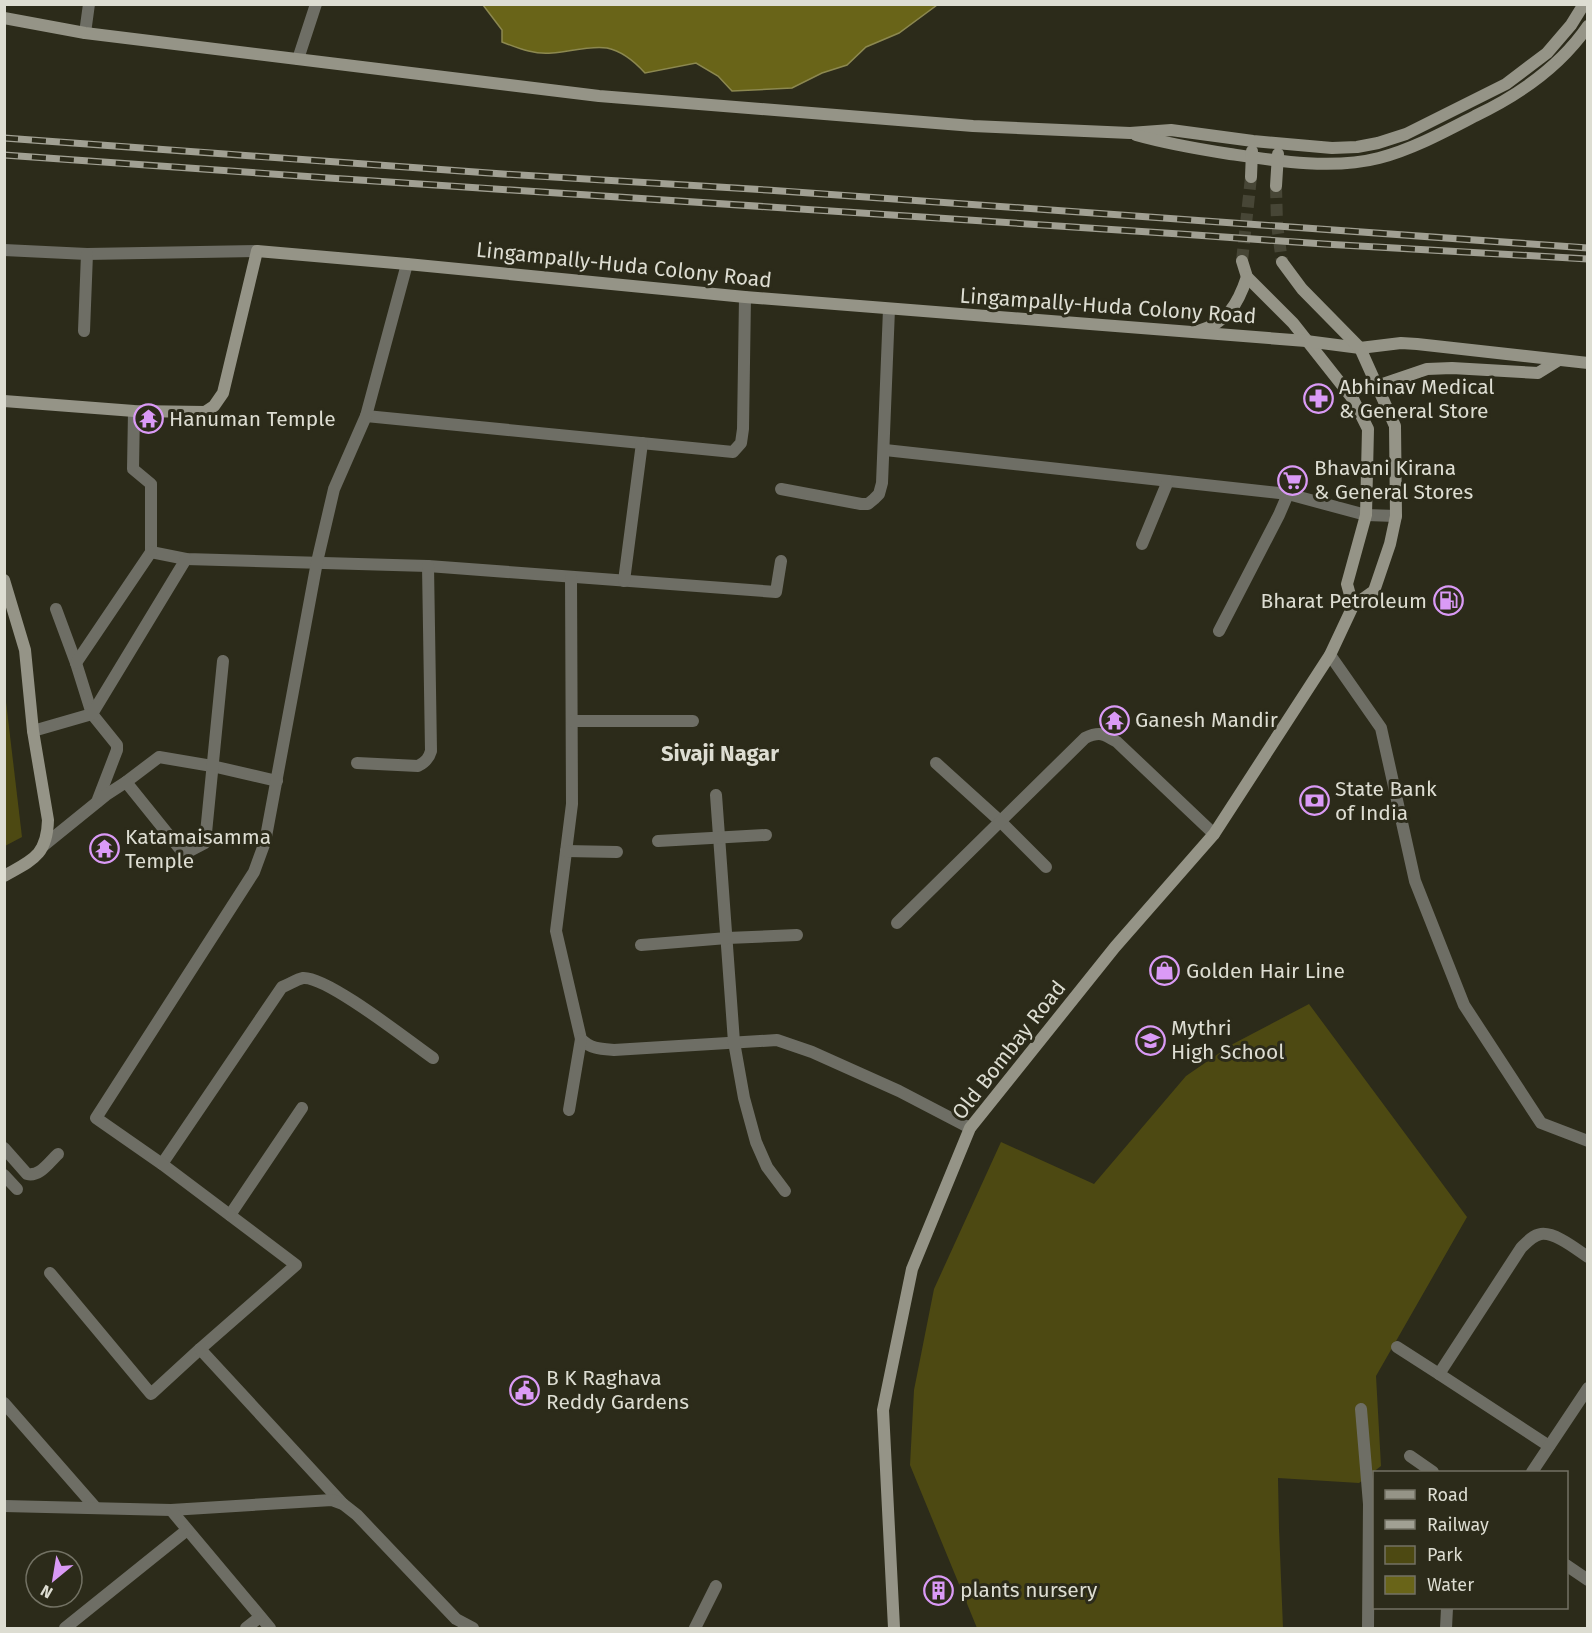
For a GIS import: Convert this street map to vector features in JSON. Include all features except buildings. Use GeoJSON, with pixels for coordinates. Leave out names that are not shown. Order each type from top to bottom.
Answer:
{"type":"FeatureCollection","features":[{"type":"Feature","properties":{"kind":"street"},"geometry":{"type":"LineString","coordinates":[[85,33],[89,4]]}},
{"type":"Feature","properties":{"kind":"street"},"geometry":{"type":"LineString","coordinates":[[298,59],[316,4]]}},
{"type":"Feature","properties":{"kind":"street"},"geometry":{"type":"LineString","coordinates":[[4,18],[85,33],[599,96],[973,126],[1130,133],[1171,130],[1253,141],[1332,148],[1357,147],[1406,134],[1506,84],[1524,72],[1560,40],[1584,4]]}},
{"type":"Feature","properties":{"kind":"street"},"geometry":{"type":"LineString","coordinates":[[1130,133],[1169,145],[1278,160],[1326,164],[1377,159],[1414,146],[1516,94],[1556,64],[1569,51],[1587,26]]}},
{"type":"Feature","properties":{"kind":"street"},"geometry":{"type":"LineString","coordinates":[[1251,177],[1253,141]]}},
{"type":"Feature","properties":{"kind":"street"},"geometry":{"type":"LineString","coordinates":[[1276,186],[1279,143]]}},
{"type":"Feature","properties":{"kind":"street"},"geometry":{"type":"LineString","coordinates":[[4,250],[87,254],[257,251],[223,393],[214,406],[205,412],[134,411],[4,401]]}},
{"type":"Feature","properties":{"kind":"street","name":"Lingampally-Huda Colony Road"},"geometry":{"type":"LineString","coordinates":[[257,251],[745,297],[1306,341],[1360,348],[1401,343],[1417,344],[1587,363]]}},
{"type":"Feature","properties":{"kind":"street"},"geometry":{"type":"LineString","coordinates":[[84,331],[87,254]]}},
{"type":"Feature","properties":{"kind":"street"},"geometry":{"type":"LineString","coordinates":[[1242,261],[1247,277],[1293,323],[1353,399],[1368,429],[1366,515],[1347,584],[1353,606]]}},
{"type":"Feature","properties":{"kind":"street"},"geometry":{"type":"LineString","coordinates":[[1282,262],[1302,289],[1360,348]]}},
{"type":"Feature","properties":{"kind":"street"},"geometry":{"type":"LineString","coordinates":[[51,1273],[150,1394],[296,1266],[162,1164],[96,1118],[254,872],[265,842],[317,562],[334,489],[366,416],[407,264]]}},
{"type":"Feature","properties":{"kind":"street"},"geometry":{"type":"LineString","coordinates":[[1191,333],[1211,327],[1232,309],[1242,293],[1247,277]]}},
{"type":"Feature","properties":{"kind":"street"},"geometry":{"type":"LineString","coordinates":[[366,416],[733,452],[741,443],[743,429],[745,297]]}},
{"type":"Feature","properties":{"kind":"street"},"geometry":{"type":"LineString","coordinates":[[781,489],[861,504],[868,504],[879,494],[885,450],[889,309]]}},
{"type":"Feature","properties":{"kind":"street","name":"Old Bombay Road"},"geometry":{"type":"LineString","coordinates":[[894,1629],[883,1410],[912,1269],[970,1128],[1115,947],[1214,834],[1330,655],[1353,606],[1374,591],[1390,544],[1396,516],[1395,426],[1360,348]]}},
{"type":"Feature","properties":{"kind":"street"},"geometry":{"type":"LineString","coordinates":[[1377,386],[1427,369],[1452,368],[1538,373],[1559,360]]}},
{"type":"Feature","properties":{"kind":"street"},"geometry":{"type":"LineString","coordinates":[[76,663],[151,552],[151,484],[133,469],[134,411]]}},
{"type":"Feature","properties":{"kind":"street"},"geometry":{"type":"LineString","coordinates":[[624,581],[642,443]]}},
{"type":"Feature","properties":{"kind":"street"},"geometry":{"type":"LineString","coordinates":[[885,450],[1288,494],[1366,515],[1396,516]]}},
{"type":"Feature","properties":{"kind":"street"},"geometry":{"type":"LineString","coordinates":[[1142,544],[1168,481]]}},
{"type":"Feature","properties":{"kind":"street"},"geometry":{"type":"LineString","coordinates":[[1219,631],[1288,494]]}},
{"type":"Feature","properties":{"kind":"street"},"geometry":{"type":"LineString","coordinates":[[151,552],[186,559],[428,566],[776,592],[781,561]]}},
{"type":"Feature","properties":{"kind":"street"},"geometry":{"type":"LineString","coordinates":[[33,731],[92,714],[186,559]]}},
{"type":"Feature","properties":{"kind":"street"},"geometry":{"type":"LineString","coordinates":[[357,763],[418,766],[429,757],[431,751],[428,566]]}},
{"type":"Feature","properties":{"kind":"street"},"geometry":{"type":"LineString","coordinates":[[569,1110],[581,1039],[556,931],[572,804],[571,577]]}},
{"type":"Feature","properties":{"kind":"street"},"geometry":{"type":"LineString","coordinates":[[4,580],[25,650],[33,731],[48,820],[48,832],[43,846],[34,859],[4,876]]}},
{"type":"Feature","properties":{"kind":"street"},"geometry":{"type":"LineString","coordinates":[[56,609],[92,714],[117,745],[97,803]]}},
{"type":"Feature","properties":{"kind":"street"},"geometry":{"type":"LineString","coordinates":[[1330,655],[1381,728],[1415,881],[1464,1005],[1541,1123],[1587,1141]]}},
{"type":"Feature","properties":{"kind":"street"},"geometry":{"type":"LineString","coordinates":[[126,782],[184,854],[205,843],[223,662]]}},
{"type":"Feature","properties":{"kind":"street"},"geometry":{"type":"LineString","coordinates":[[572,721],[693,721]]}},
{"type":"Feature","properties":{"kind":"street"},"geometry":{"type":"LineString","coordinates":[[897,924],[1085,738],[1095,734],[1106,735],[1118,742],[1214,834]]}},
{"type":"Feature","properties":{"kind":"street"},"geometry":{"type":"LineString","coordinates":[[43,846],[159,757],[212,766],[276,782]]}},
{"type":"Feature","properties":{"kind":"street"},"geometry":{"type":"LineString","coordinates":[[936,763],[1000,821],[1046,867]]}},
{"type":"Feature","properties":{"kind":"street"},"geometry":{"type":"LineString","coordinates":[[716,795],[734,1042],[744,1098],[756,1142],[767,1167],[785,1191]]}},
{"type":"Feature","properties":{"kind":"street"},"geometry":{"type":"LineString","coordinates":[[658,841],[766,835]]}},
{"type":"Feature","properties":{"kind":"street"},"geometry":{"type":"LineString","coordinates":[[566,851],[617,852]]}},
{"type":"Feature","properties":{"kind":"street"},"geometry":{"type":"LineString","coordinates":[[641,945],[796,935]]}},
{"type":"Feature","properties":{"kind":"street"},"geometry":{"type":"LineString","coordinates":[[162,1164],[282,987],[304,978],[322,983],[352,1000],[433,1058]]}},
{"type":"Feature","properties":{"kind":"street"},"geometry":{"type":"LineString","coordinates":[[581,1039],[588,1046],[614,1050],[777,1040],[812,1052],[899,1091],[970,1128]]}},
{"type":"Feature","properties":{"kind":"street"},"geometry":{"type":"LineString","coordinates":[[230,1215],[302,1108]]}},
{"type":"Feature","properties":{"kind":"street"},"geometry":{"type":"LineString","coordinates":[[4,1148],[27,1174],[33,1175],[58,1155]]}},
{"type":"Feature","properties":{"kind":"street"},"geometry":{"type":"LineString","coordinates":[[4,1175],[17,1189]]}},
{"type":"Feature","properties":{"kind":"street"},"geometry":{"type":"LineString","coordinates":[[1439,1374],[1521,1248],[1530,1239],[1540,1234],[1552,1236],[1587,1257]]}},
{"type":"Feature","properties":{"kind":"street"},"geometry":{"type":"LineString","coordinates":[[1397,1347],[1549,1446]]}},
{"type":"Feature","properties":{"kind":"street"},"geometry":{"type":"LineString","coordinates":[[200,1349],[343,1503],[456,1619],[469,1628]]}},
{"type":"Feature","properties":{"kind":"street"},"geometry":{"type":"LineString","coordinates":[[1533,1471],[1587,1388]]}},
{"type":"Feature","properties":{"kind":"street"},"geometry":{"type":"LineString","coordinates":[[4,1403],[95,1508]]}},
{"type":"Feature","properties":{"kind":"street"},"geometry":{"type":"LineString","coordinates":[[1360,1409],[1369,1504],[1371,1596],[1368,1629]]}},
{"type":"Feature","properties":{"kind":"street"},"geometry":{"type":"LineString","coordinates":[[1410,1456],[1430,1471]]}},
{"type":"Feature","properties":{"kind":"street"},"geometry":{"type":"LineString","coordinates":[[4,1506],[171,1509],[320,1499],[343,1503]]}},
{"type":"Feature","properties":{"kind":"street"},"geometry":{"type":"LineString","coordinates":[[171,1509],[270,1629]]}},
{"type":"Feature","properties":{"kind":"street"},"geometry":{"type":"LineString","coordinates":[[65,1629],[187,1530]]}},
{"type":"Feature","properties":{"kind":"street"},"geometry":{"type":"LineString","coordinates":[[1568,1566],[1587,1580]]}},
{"type":"Feature","properties":{"kind":"street"},"geometry":{"type":"LineString","coordinates":[[695,1629],[716,1586]]}},
{"type":"Feature","properties":{"kind":"street"},"geometry":{"type":"LineString","coordinates":[[1446,1629],[1447,1609]]}},
{"type":"Feature","properties":{"kind":"street"},"geometry":{"type":"LineString","coordinates":[[246,1629],[260,1617]]}},
{"type":"Feature","properties":{"kind":"green space"},"geometry":{"type":"Polygon","coordinates":[[[4,685],[22,837],[5,846],[4,846],[4,685]]]}},
{"type":"Feature","properties":{"kind":"green space"},"geometry":{"type":"Polygon","coordinates":[[[1309,1004],[1467,1217],[1376,1376],[1381,1466],[1359,1483],[1278,1478],[1283,1628],[977,1628],[910,1465],[914,1390],[934,1289],[1001,1142],[1094,1184],[1186,1076],[1231,1045],[1309,1004]]]}},
{"type":"Feature","properties":{"kind":"water"},"geometry":{"type":"Polygon","coordinates":[[[484,5],[937,5],[899,33],[866,47],[847,65],[822,73],[792,88],[732,91],[718,76],[696,63],[645,73],[628,57],[607,48],[594,47],[545,53],[520,49],[502,42],[502,30],[484,5]]]}},
{"type":"Feature","properties":{"kind":"tunnel"},"geometry":{"type":"LineString","coordinates":[[1242,261],[1251,177]]}},
{"type":"Feature","properties":{"kind":"tunnel"},"geometry":{"type":"LineString","coordinates":[[1276,186],[1277,224],[1282,262]]}},
{"type":"Feature","properties":{"kind":"railway"},"geometry":{"type":"LineString","coordinates":[[4,138],[1588,248]]}},
{"type":"Feature","properties":{"kind":"railway"},"geometry":{"type":"LineString","coordinates":[[4,155],[1324,244],[1588,259]]}},
{"type":"Feature","properties":{"kind":"place","name":"Abhinav Medical & General Store"},"geometry":{"type":"Point","coordinates":[1318,399]}},
{"type":"Feature","properties":{"kind":"place","name":"Hanuman Temple"},"geometry":{"type":"Point","coordinates":[148,419]}},
{"type":"Feature","properties":{"kind":"place","name":"Bhavani Kirana & General Stores"},"geometry":{"type":"Point","coordinates":[1293,480]}},
{"type":"Feature","properties":{"kind":"place","name":"Bharat Petroleum"},"geometry":{"type":"Point","coordinates":[1448,601]}},
{"type":"Feature","properties":{"kind":"place","name":"Ganesh Mandir"},"geometry":{"type":"Point","coordinates":[1114,720]}},
{"type":"Feature","properties":{"kind":"place","name":"State Bank of India"},"geometry":{"type":"Point","coordinates":[1314,801]}},
{"type":"Feature","properties":{"kind":"place","name":"Katamaisamma Temple"},"geometry":{"type":"Point","coordinates":[104,849]}},
{"type":"Feature","properties":{"kind":"place","name":"Golden Hair Line"},"geometry":{"type":"Point","coordinates":[1165,971]}},
{"type":"Feature","properties":{"kind":"place","name":"Mythri High School"},"geometry":{"type":"Point","coordinates":[1150,1040]}},
{"type":"Feature","properties":{"kind":"place","name":"B K Raghava Reddy Gardens"},"geometry":{"type":"Point","coordinates":[525,1390]}},
{"type":"Feature","properties":{"kind":"place","name":"plants nursery"},"geometry":{"type":"Point","coordinates":[939,1590]}},
{"type":"Feature","properties":{"kind":"district","name":"Sivaji Nagar"},"geometry":{"type":"Point","coordinates":[720,753]}}]}
